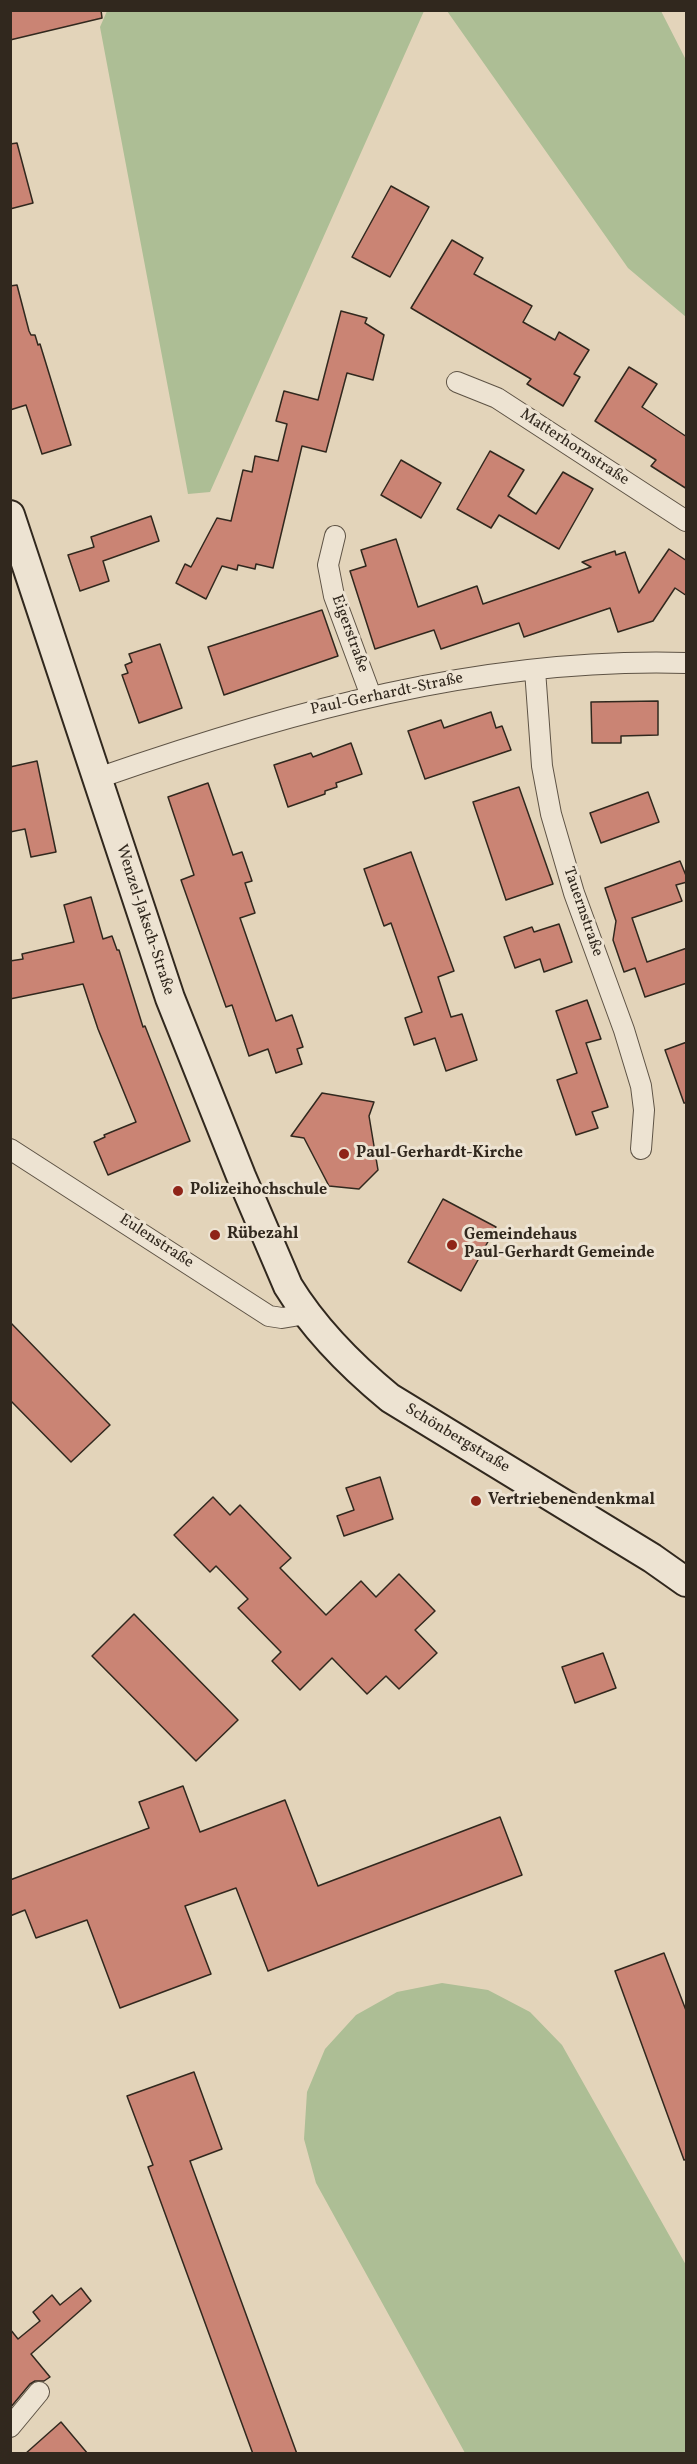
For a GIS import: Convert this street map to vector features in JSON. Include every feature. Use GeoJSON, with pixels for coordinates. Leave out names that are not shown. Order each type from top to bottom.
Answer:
{"type":"FeatureCollection","features":[{"type":"Feature","properties":{"kind":"street","name":"Matterhornstraße"},"geometry":{"type":"LineString","coordinates":[[457,382],[497,398],[687,521]]}},
{"type":"Feature","properties":{"kind":"street","name":"Wenzel-Jaksch-Straße"},"geometry":{"type":"LineString","coordinates":[[10,515],[187,1044],[288,1286],[306,1314]]}},
{"type":"Feature","properties":{"kind":"street","name":"Eigerstraße"},"geometry":{"type":"LineString","coordinates":[[335,536],[328,565],[334,596],[371,696]]}},
{"type":"Feature","properties":{"kind":"street","name":"Paul-Gerhardt-Straße"},"geometry":{"type":"LineString","coordinates":[[98,778],[255,725],[371,696],[458,678],[606,665],[687,663]]}},
{"type":"Feature","properties":{"kind":"street","name":"Tauernstraße"},"geometry":{"type":"LineString","coordinates":[[535,670],[542,766],[550,814],[574,893],[624,1030],[641,1086],[644,1110],[641,1149]]}},
{"type":"Feature","properties":{"kind":"street","name":"Eulenstraße"},"geometry":{"type":"LineString","coordinates":[[10,1149],[269,1316],[282,1318],[306,1314]]}},
{"type":"Feature","properties":{"kind":"street","name":"Schönbergstraße"},"geometry":{"type":"LineString","coordinates":[[306,1314],[354,1369],[390,1398],[652,1558],[687,1582]]}},
{"type":"Feature","properties":{"kind":"street"},"geometry":{"type":"LineString","coordinates":[[10,2427],[39,2392]]}},
{"type":"Feature","properties":{"kind":"green space"},"geometry":{"type":"Polygon","coordinates":[[[107,11],[424,11],[210,492],[188,494],[100,27],[107,11]]]}},
{"type":"Feature","properties":{"kind":"green space"},"geometry":{"type":"Polygon","coordinates":[[[447,11],[661,11],[686,60],[686,317],[628,268],[447,11]]]}},
{"type":"Feature","properties":{"kind":"green space"},"geometry":{"type":"Polygon","coordinates":[[[442,1983],[488,1990],[530,2012],[562,2045],[686,2265],[686,2453],[465,2453],[316,2183],[304,2139],[307,2092],[325,2049],[356,2015],[397,1992],[442,1983]]]}},
{"type":"Feature","properties":{"kind":"building"},"geometry":{"type":"Polygon","coordinates":[[[10,10],[101,10],[102,18],[10,40],[10,10]]]}},
{"type":"Feature","properties":{"kind":"building"},"geometry":{"type":"Polygon","coordinates":[[[17,143],[33,203],[10,209],[10,144],[17,143]]]}},
{"type":"Feature","properties":{"kind":"building"},"geometry":{"type":"Polygon","coordinates":[[[391,186],[429,207],[390,277],[352,257],[391,186]]]}},
{"type":"Feature","properties":{"kind":"building"},"geometry":{"type":"Polygon","coordinates":[[[452,240],[483,258],[474,274],[532,306],[523,322],[555,340],[559,332],[589,350],[574,374],[580,377],[563,406],[527,384],[531,379],[411,308],[452,240]]]}},
{"type":"Feature","properties":{"kind":"building"},"geometry":{"type":"Polygon","coordinates":[[[17,285],[29,331],[31,335],[35,335],[38,345],[40,344],[71,445],[42,454],[26,405],[10,410],[10,286],[17,285]]]}},
{"type":"Feature","properties":{"kind":"building"},"geometry":{"type":"Polygon","coordinates":[[[341,311],[367,318],[365,323],[384,335],[373,380],[347,373],[326,452],[302,446],[273,568],[256,564],[255,569],[238,565],[237,570],[222,566],[206,599],[176,583],[185,564],[191,567],[217,518],[231,521],[243,470],[252,472],[255,456],[278,461],[287,424],[276,421],[284,391],[318,400],[341,311]]]}},
{"type":"Feature","properties":{"kind":"building"},"geometry":{"type":"Polygon","coordinates":[[[629,367],[657,384],[642,407],[687,437],[687,489],[651,466],[656,460],[595,421],[629,367]]]}},
{"type":"Feature","properties":{"kind":"building"},"geometry":{"type":"Polygon","coordinates":[[[490,451],[524,470],[508,496],[536,514],[563,472],[593,489],[559,549],[499,515],[491,528],[457,509],[490,451]]]}},
{"type":"Feature","properties":{"kind":"building"},"geometry":{"type":"Polygon","coordinates":[[[401,460],[441,483],[421,518],[381,495],[401,460]]]}},
{"type":"Feature","properties":{"kind":"building"},"geometry":{"type":"Polygon","coordinates":[[[151,516],[159,541],[103,561],[109,581],[80,591],[68,555],[94,547],[91,537],[151,516]]]}},
{"type":"Feature","properties":{"kind":"building"},"geometry":{"type":"Polygon","coordinates":[[[396,539],[418,607],[477,586],[483,604],[591,567],[582,562],[615,551],[616,555],[625,552],[639,593],[669,549],[687,561],[687,596],[675,588],[653,621],[618,632],[610,608],[524,637],[519,623],[441,649],[434,630],[375,649],[350,571],[366,566],[361,550],[396,539]]]}},
{"type":"Feature","properties":{"kind":"building"},"geometry":{"type":"Polygon","coordinates":[[[322,610],[338,656],[224,695],[208,647],[322,610]]]}},
{"type":"Feature","properties":{"kind":"building"},"geometry":{"type":"Polygon","coordinates":[[[160,644],[182,708],[139,723],[122,675],[128,673],[125,665],[132,662],[129,654],[160,644]]]}},
{"type":"Feature","properties":{"kind":"building"},"geometry":{"type":"Polygon","coordinates":[[[658,701],[658,735],[621,736],[621,743],[592,743],[591,702],[658,701]]]}},
{"type":"Feature","properties":{"kind":"building"},"geometry":{"type":"Polygon","coordinates":[[[491,712],[496,728],[502,726],[511,750],[425,779],[408,731],[441,720],[444,728],[491,712]]]}},
{"type":"Feature","properties":{"kind":"building"},"geometry":{"type":"Polygon","coordinates":[[[351,743],[362,774],[336,783],[337,787],[325,791],[325,794],[288,807],[274,765],[311,753],[313,757],[351,743]]]}},
{"type":"Feature","properties":{"kind":"building"},"geometry":{"type":"Polygon","coordinates":[[[37,761],[56,852],[31,857],[25,829],[10,832],[10,767],[37,761]]]}},
{"type":"Feature","properties":{"kind":"building"},"geometry":{"type":"Polygon","coordinates":[[[208,783],[233,855],[242,852],[252,881],[245,883],[255,913],[240,918],[276,1021],[292,1015],[303,1047],[297,1049],[302,1064],[276,1073],[268,1049],[249,1056],[232,1005],[226,1007],[181,880],[194,875],[168,797],[208,783]]]}},
{"type":"Feature","properties":{"kind":"building"},"geometry":{"type":"Polygon","coordinates":[[[519,787],[553,884],[506,900],[473,802],[519,787]]]}},
{"type":"Feature","properties":{"kind":"building"},"geometry":{"type":"Polygon","coordinates":[[[648,792],[659,822],[601,843],[590,813],[648,792]]]}},
{"type":"Feature","properties":{"kind":"building"},"geometry":{"type":"Polygon","coordinates":[[[411,852],[454,971],[438,977],[451,1017],[462,1014],[477,1060],[446,1071],[435,1038],[414,1045],[405,1018],[422,1012],[391,923],[384,926],[364,869],[411,852]]]}},
{"type":"Feature","properties":{"kind":"building"},"geometry":{"type":"Polygon","coordinates":[[[680,861],[687,878],[687,882],[676,885],[682,901],[632,918],[647,962],[687,948],[687,983],[645,997],[635,968],[624,972],[613,940],[616,921],[605,888],[680,861]]]}},
{"type":"Feature","properties":{"kind":"building"},"geometry":{"type":"Polygon","coordinates":[[[91,897],[103,939],[112,936],[119,950],[143,1027],[145,1026],[190,1141],[108,1175],[94,1142],[105,1137],[104,1135],[136,1122],[98,1029],[83,984],[10,999],[10,961],[23,959],[22,954],[74,942],[64,905],[91,897]]]}},
{"type":"Feature","properties":{"kind":"building"},"geometry":{"type":"Polygon","coordinates":[[[559,924],[572,962],[544,972],[540,959],[515,968],[504,937],[532,927],[534,932],[559,924]]]}},
{"type":"Feature","properties":{"kind":"building"},"geometry":{"type":"Polygon","coordinates":[[[587,1000],[601,1039],[586,1043],[608,1107],[592,1112],[598,1128],[576,1135],[557,1080],[577,1073],[556,1011],[587,1000]]]}},
{"type":"Feature","properties":{"kind":"building"},"geometry":{"type":"Polygon","coordinates":[[[687,1042],[687,1103],[684,1103],[665,1050],[687,1042]]]}},
{"type":"Feature","properties":{"kind":"building","name":"Paul-Gerhardt-Kirche"},"geometry":{"type":"Polygon","coordinates":[[[322,1093],[374,1102],[369,1116],[378,1170],[359,1189],[329,1186],[304,1138],[291,1136],[322,1093]]]}},
{"type":"Feature","properties":{"kind":"building","name":"Gemeindehaus Paul-Gerhardt Gemeinde"},"geometry":{"type":"Polygon","coordinates":[[[443,1199],[496,1227],[461,1291],[408,1262],[443,1199]]]}},
{"type":"Feature","properties":{"kind":"building"},"geometry":{"type":"Polygon","coordinates":[[[10,1322],[110,1425],[71,1462],[10,1400],[10,1322]]]}},
{"type":"Feature","properties":{"kind":"building"},"geometry":{"type":"Polygon","coordinates":[[[380,1477],[393,1519],[344,1536],[337,1516],[354,1510],[346,1488],[380,1477]]]}},
{"type":"Feature","properties":{"kind":"building"},"geometry":{"type":"Polygon","coordinates":[[[213,1497],[230,1515],[240,1505],[291,1558],[280,1568],[326,1615],[361,1581],[376,1597],[399,1574],[435,1611],[415,1630],[437,1653],[399,1689],[386,1676],[367,1694],[332,1658],[300,1690],[272,1661],[281,1652],[238,1608],[248,1599],[216,1566],[210,1572],[174,1535],[213,1497]]]}},
{"type":"Feature","properties":{"kind":"building"},"geometry":{"type":"Polygon","coordinates":[[[134,1614],[238,1720],[196,1761],[92,1656],[134,1614]]]}},
{"type":"Feature","properties":{"kind":"building"},"geometry":{"type":"Polygon","coordinates":[[[603,1653],[616,1688],[575,1703],[562,1667],[603,1653]]]}},
{"type":"Feature","properties":{"kind":"building"},"geometry":{"type":"Polygon","coordinates":[[[183,1786],[200,1832],[285,1800],[318,1886],[500,1817],[522,1875],[268,1971],[236,1888],[185,1906],[211,1974],[120,2008],[87,1920],[36,1938],[25,1910],[10,1916],[10,1880],[149,1828],[139,1802],[183,1786]]]}},
{"type":"Feature","properties":{"kind":"building"},"geometry":{"type":"Polygon","coordinates":[[[664,1953],[687,2013],[687,2159],[684,2160],[615,1971],[664,1953]]]}},
{"type":"Feature","properties":{"kind":"building"},"geometry":{"type":"Polygon","coordinates":[[[194,2072],[222,2149],[190,2161],[297,2454],[253,2454],[148,2167],[153,2165],[127,2096],[194,2072]]]}},
{"type":"Feature","properties":{"kind":"building"},"geometry":{"type":"Polygon","coordinates":[[[81,2288],[91,2301],[31,2354],[50,2377],[30,2384],[10,2408],[10,2329],[18,2339],[40,2321],[33,2312],[52,2295],[60,2305],[81,2288]]]}},
{"type":"Feature","properties":{"kind":"building"},"geometry":{"type":"Polygon","coordinates":[[[61,2422],[88,2454],[25,2454],[61,2422]]]}},
{"type":"Feature","properties":{"kind":"place","name":"Paul-Gerhardt-Kirche"},"geometry":{"type":"Point","coordinates":[344,1154]}},
{"type":"Feature","properties":{"kind":"place","name":"Polizeihochschule"},"geometry":{"type":"Point","coordinates":[178,1191]}},
{"type":"Feature","properties":{"kind":"place","name":"Rübezahl"},"geometry":{"type":"Point","coordinates":[215,1235]}},
{"type":"Feature","properties":{"kind":"place","name":"Gemeindehaus Paul-Gerhardt Gemeinde"},"geometry":{"type":"Point","coordinates":[452,1245]}},
{"type":"Feature","properties":{"kind":"place","name":"Vertriebenendenkmal"},"geometry":{"type":"Point","coordinates":[476,1501]}}]}
